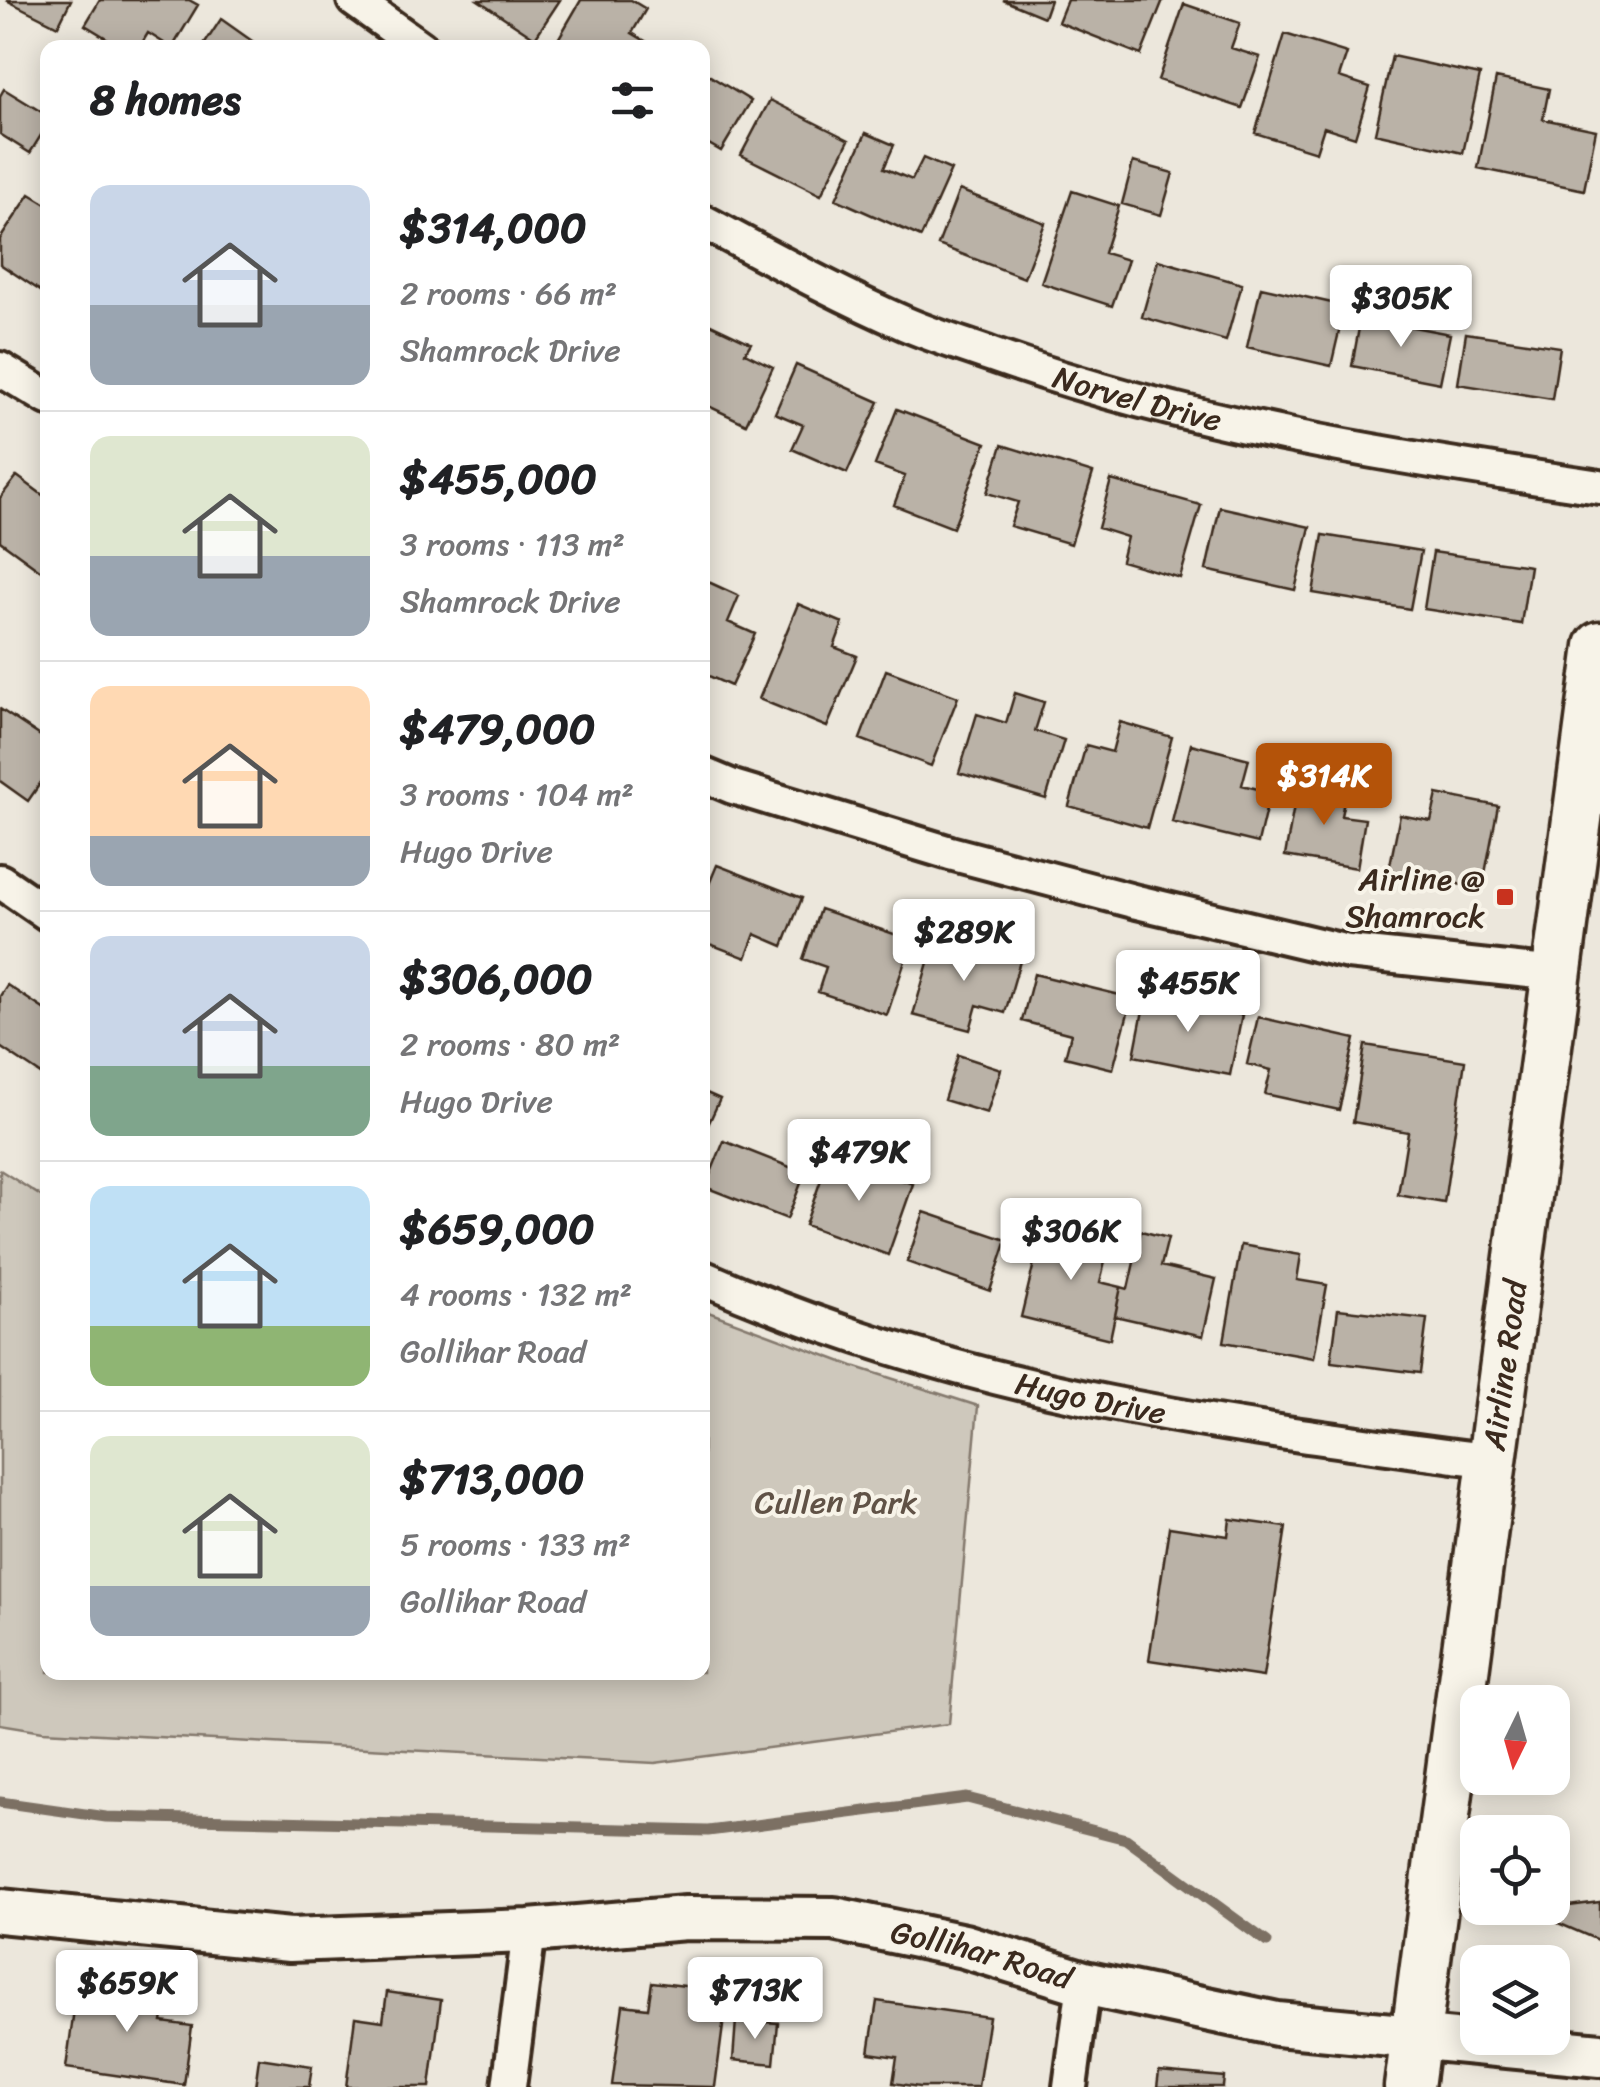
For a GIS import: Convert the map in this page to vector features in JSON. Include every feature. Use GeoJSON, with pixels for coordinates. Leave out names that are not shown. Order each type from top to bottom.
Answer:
{"type":"FeatureCollection","features":[{"type":"Feature","properties":{"kind":"main road","name":"Airline Road"},"geometry":{"type":"LineString","coordinates":[[1409,2087],[1600,646]]}},
{"type":"Feature","properties":{"kind":"street"},"geometry":{"type":"LineString","coordinates":[[354,0],[410,40]]}},
{"type":"Feature","properties":{"kind":"street","name":"Norvel Drive"},"geometry":{"type":"LineString","coordinates":[[710,226],[908,325],[1062,380],[1209,418],[1409,460],[1600,487]]}},
{"type":"Feature","properties":{"kind":"street"},"geometry":{"type":"LineString","coordinates":[[0,369],[40,393]]}},
{"type":"Feature","properties":{"kind":"street"},"geometry":{"type":"LineString","coordinates":[[710,777],[950,853],[1348,952],[1556,974]]}},
{"type":"Feature","properties":{"kind":"street"},"geometry":{"type":"LineString","coordinates":[[0,881],[40,908]]}},
{"type":"Feature","properties":{"kind":"street","name":"Hugo Drive"},"geometry":{"type":"LineString","coordinates":[[710,1281],[906,1353],[1085,1398],[1279,1432],[1492,1462]]}},
{"type":"Feature","properties":{"kind":"street","name":"Gollihar Road"},"geometry":{"type":"LineString","coordinates":[[0,1911],[290,1940],[529,1931],[686,1918],[834,1920],[964,1946],[1084,1982],[1278,2024],[1600,2054]]}},
{"type":"Feature","properties":{"kind":"street"},"geometry":{"type":"LineString","coordinates":[[509,2087],[529,1931]]}},
{"type":"Feature","properties":{"kind":"street"},"geometry":{"type":"LineString","coordinates":[[1070,2087],[1084,1982]]}},
{"type":"Feature","properties":{"kind":"green space","name":"Cullen Park"},"geometry":{"type":"Polygon","coordinates":[[[0,1170],[40,1196],[40,1680],[710,1680],[710,1313],[853,1366],[978,1406],[949,1724],[655,1763],[43,1731],[0,1724],[0,1170]]]}},
{"type":"Feature","properties":{"kind":"building"},"geometry":{"type":"Polygon","coordinates":[[[6,0],[71,0],[58,26],[6,0]]]}},
{"type":"Feature","properties":{"kind":"building"},"geometry":{"type":"Polygon","coordinates":[[[100,0],[189,0],[198,5],[177,40],[159,40],[148,33],[144,40],[110,40],[85,25],[100,0]]]}},
{"type":"Feature","properties":{"kind":"building"},"geometry":{"type":"Polygon","coordinates":[[[478,0],[560,0],[535,38],[478,0]]]}},
{"type":"Feature","properties":{"kind":"building"},"geometry":{"type":"Polygon","coordinates":[[[581,0],[631,0],[646,9],[632,33],[644,40],[558,40],[581,0]]]}},
{"type":"Feature","properties":{"kind":"building"},"geometry":{"type":"Polygon","coordinates":[[[1003,0],[1050,0],[1044,17],[1003,0]]]}},
{"type":"Feature","properties":{"kind":"building"},"geometry":{"type":"Polygon","coordinates":[[[1067,0],[1163,0],[1141,55],[1058,22],[1067,0]]]}},
{"type":"Feature","properties":{"kind":"building"},"geometry":{"type":"Polygon","coordinates":[[[1184,4],[1240,23],[1231,48],[1260,57],[1242,108],[1158,80],[1184,4]]]}},
{"type":"Feature","properties":{"kind":"building"},"geometry":{"type":"Polygon","coordinates":[[[221,19],[251,40],[207,40],[221,19]]]}},
{"type":"Feature","properties":{"kind":"building"},"geometry":{"type":"Polygon","coordinates":[[[1285,34],[1347,53],[1339,77],[1370,87],[1355,137],[1324,127],[1316,152],[1255,133],[1285,34]]]}},
{"type":"Feature","properties":{"kind":"building"},"geometry":{"type":"Polygon","coordinates":[[[1392,56],[1480,75],[1463,153],[1375,133],[1392,56]]]}},
{"type":"Feature","properties":{"kind":"building"},"geometry":{"type":"Polygon","coordinates":[[[710,76],[751,101],[721,151],[710,145],[710,76]]]}},
{"type":"Feature","properties":{"kind":"building"},"geometry":{"type":"Polygon","coordinates":[[[1496,78],[1549,89],[1543,119],[1596,130],[1584,190],[1478,168],[1496,78]]]}},
{"type":"Feature","properties":{"kind":"building"},"geometry":{"type":"Polygon","coordinates":[[[4,89],[40,111],[40,137],[30,153],[0,134],[0,96],[4,89]]]}},
{"type":"Feature","properties":{"kind":"building"},"geometry":{"type":"Polygon","coordinates":[[[770,100],[849,140],[821,195],[741,155],[770,100]]]}},
{"type":"Feature","properties":{"kind":"building"},"geometry":{"type":"Polygon","coordinates":[[[866,133],[894,145],[884,168],[912,180],[923,158],[951,170],[921,237],[836,199],[866,133]]]}},
{"type":"Feature","properties":{"kind":"building"},"geometry":{"type":"Polygon","coordinates":[[[1133,162],[1173,173],[1161,215],[1122,204],[1133,162]]]}},
{"type":"Feature","properties":{"kind":"building"},"geometry":{"type":"Polygon","coordinates":[[[959,190],[1045,223],[1024,278],[938,245],[959,190]]]}},
{"type":"Feature","properties":{"kind":"building"},"geometry":{"type":"Polygon","coordinates":[[[1072,191],[1119,206],[1104,253],[1128,260],[1112,306],[1041,283],[1072,191]]]}},
{"type":"Feature","properties":{"kind":"building"},"geometry":{"type":"Polygon","coordinates":[[[30,194],[40,200],[40,291],[0,264],[0,239],[30,194]]]}},
{"type":"Feature","properties":{"kind":"building"},"geometry":{"type":"Polygon","coordinates":[[[1158,260],[1242,284],[1226,341],[1142,317],[1158,260]]]}},
{"type":"Feature","properties":{"kind":"building"},"geometry":{"type":"Polygon","coordinates":[[[1261,287],[1345,306],[1331,366],[1247,347],[1261,287]]]}},
{"type":"Feature","properties":{"kind":"building"},"geometry":{"type":"Polygon","coordinates":[[[1361,317],[1450,334],[1440,383],[1352,366],[1361,317]]]}},
{"type":"Feature","properties":{"kind":"building"},"geometry":{"type":"Polygon","coordinates":[[[710,324],[751,343],[745,353],[773,367],[746,424],[710,407],[710,324]]]}},
{"type":"Feature","properties":{"kind":"building"},"geometry":{"type":"Polygon","coordinates":[[[1466,333],[1560,347],[1552,399],[1458,384],[1466,333]]]}},
{"type":"Feature","properties":{"kind":"building"},"geometry":{"type":"Polygon","coordinates":[[[796,365],[879,402],[847,473],[792,449],[803,425],[775,413],[796,365]]]}},
{"type":"Feature","properties":{"kind":"building"},"geometry":{"type":"Polygon","coordinates":[[[897,409],[986,443],[953,528],[894,505],[905,476],[875,465],[897,409]]]}},
{"type":"Feature","properties":{"kind":"building"},"geometry":{"type":"Polygon","coordinates":[[[1002,445],[1093,473],[1071,544],[1010,526],[1018,502],[987,493],[1002,445]]]}},
{"type":"Feature","properties":{"kind":"building"},"geometry":{"type":"Polygon","coordinates":[[[17,476],[40,493],[40,570],[0,541],[0,498],[17,476]]]}},
{"type":"Feature","properties":{"kind":"building"},"geometry":{"type":"Polygon","coordinates":[[[1111,480],[1201,505],[1180,578],[1121,561],[1127,537],[1098,528],[1111,480]]]}},
{"type":"Feature","properties":{"kind":"building"},"geometry":{"type":"Polygon","coordinates":[[[1220,507],[1310,527],[1295,590],[1206,570],[1220,507]]]}},
{"type":"Feature","properties":{"kind":"building"},"geometry":{"type":"Polygon","coordinates":[[[1323,535],[1421,551],[1410,609],[1313,593],[1323,535]]]}},
{"type":"Feature","properties":{"kind":"building"},"geometry":{"type":"Polygon","coordinates":[[[1433,552],[1530,566],[1521,624],[1424,609],[1433,552]]]}},
{"type":"Feature","properties":{"kind":"building"},"geometry":{"type":"Polygon","coordinates":[[[710,583],[739,596],[728,622],[755,634],[731,686],[710,677],[710,583]]]}},
{"type":"Feature","properties":{"kind":"building"},"geometry":{"type":"Polygon","coordinates":[[[798,604],[843,623],[834,647],[857,656],[827,727],[759,699],[798,604]]]}},
{"type":"Feature","properties":{"kind":"building"},"geometry":{"type":"Polygon","coordinates":[[[886,670],[958,697],[931,766],[860,739],[886,670]]]}},
{"type":"Feature","properties":{"kind":"building"},"geometry":{"type":"Polygon","coordinates":[[[1015,693],[1044,702],[1035,731],[1064,740],[1046,799],[959,773],[977,714],[1006,723],[1015,693]]]}},
{"type":"Feature","properties":{"kind":"building"},"geometry":{"type":"Polygon","coordinates":[[[0,709],[40,736],[40,784],[28,801],[0,781],[0,709]]]}},
{"type":"Feature","properties":{"kind":"building"},"geometry":{"type":"Polygon","coordinates":[[[1120,722],[1172,737],[1147,828],[1069,806],[1086,745],[1112,752],[1120,722]]]}},
{"type":"Feature","properties":{"kind":"building"},"geometry":{"type":"Polygon","coordinates":[[[1191,744],[1249,759],[1242,785],[1270,792],[1258,843],[1172,822],[1191,744]]]}},
{"type":"Feature","properties":{"kind":"building"},"geometry":{"type":"Polygon","coordinates":[[[1298,783],[1346,791],[1341,816],[1365,819],[1357,868],[1285,856],[1298,783]]]}},
{"type":"Feature","properties":{"kind":"building"},"geometry":{"type":"Polygon","coordinates":[[[1437,794],[1498,806],[1482,889],[1389,870],[1400,815],[1431,821],[1437,794]]]}},
{"type":"Feature","properties":{"kind":"building"},"geometry":{"type":"Polygon","coordinates":[[[717,865],[802,898],[783,946],[755,934],[746,958],[710,944],[710,882],[717,865]]]}},
{"type":"Feature","properties":{"kind":"building"},"geometry":{"type":"Polygon","coordinates":[[[820,909],[912,940],[887,1015],[818,992],[826,967],[803,959],[820,909]]]}},
{"type":"Feature","properties":{"kind":"building"},"geometry":{"type":"Polygon","coordinates":[[[935,938],[1020,961],[1005,1013],[977,1005],[970,1030],[913,1015],[935,938]]]}},
{"type":"Feature","properties":{"kind":"building"},"geometry":{"type":"Polygon","coordinates":[[[1034,974],[1132,998],[1113,1069],[1065,1057],[1071,1034],[1022,1021],[1034,974]]]}},
{"type":"Feature","properties":{"kind":"building"},"geometry":{"type":"Polygon","coordinates":[[[7,985],[40,1007],[40,1074],[0,1047],[0,996],[7,985]]]}},
{"type":"Feature","properties":{"kind":"building"},"geometry":{"type":"Polygon","coordinates":[[[1146,995],[1242,1015],[1230,1075],[1134,1056],[1146,995]]]}},
{"type":"Feature","properties":{"kind":"building"},"geometry":{"type":"Polygon","coordinates":[[[1258,1017],[1355,1039],[1339,1110],[1265,1094],[1271,1070],[1247,1064],[1258,1017]]]}},
{"type":"Feature","properties":{"kind":"building"},"geometry":{"type":"Polygon","coordinates":[[[1365,1045],[1465,1061],[1444,1203],[1398,1195],[1408,1132],[1353,1122],[1365,1045]]]}},
{"type":"Feature","properties":{"kind":"building"},"geometry":{"type":"Polygon","coordinates":[[[958,1055],[1001,1069],[987,1113],[944,1100],[958,1055]]]}},
{"type":"Feature","properties":{"kind":"building"},"geometry":{"type":"Polygon","coordinates":[[[710,1095],[720,1099],[710,1121],[710,1095]]]}},
{"type":"Feature","properties":{"kind":"building"},"geometry":{"type":"Polygon","coordinates":[[[724,1141],[805,1173],[787,1219],[710,1189],[710,1175],[724,1141]]]}},
{"type":"Feature","properties":{"kind":"building"},"geometry":{"type":"Polygon","coordinates":[[[830,1154],[913,1184],[888,1255],[805,1225],[830,1154]]]}},
{"type":"Feature","properties":{"kind":"building"},"geometry":{"type":"Polygon","coordinates":[[[924,1212],[1007,1240],[990,1291],[907,1262],[924,1212]]]}},
{"type":"Feature","properties":{"kind":"building"},"geometry":{"type":"Polygon","coordinates":[[[1059,1212],[1086,1219],[1079,1247],[1107,1254],[1100,1282],[1121,1287],[1110,1339],[1021,1317],[1040,1238],[1052,1241],[1059,1212]]]}},
{"type":"Feature","properties":{"kind":"building"},"geometry":{"type":"Polygon","coordinates":[[[1141,1231],[1168,1238],[1161,1266],[1216,1279],[1203,1336],[1115,1316],[1121,1287],[1128,1289],[1141,1231]]]}},
{"type":"Feature","properties":{"kind":"building"},"geometry":{"type":"Polygon","coordinates":[[[1241,1245],[1301,1255],[1297,1280],[1327,1285],[1314,1358],[1224,1342],[1241,1245]]]}},
{"type":"Feature","properties":{"kind":"building"},"geometry":{"type":"Polygon","coordinates":[[[1338,1309],[1427,1319],[1420,1373],[1331,1362],[1338,1309]]]}},
{"type":"Feature","properties":{"kind":"building"},"geometry":{"type":"Polygon","coordinates":[[[1230,1519],[1286,1527],[1263,1677],[1149,1660],[1169,1527],[1228,1536],[1230,1519]]]}},
{"type":"Feature","properties":{"kind":"building"},"geometry":{"type":"Polygon","coordinates":[[[1600,1902],[1600,1941],[1563,1925],[1570,1925],[1570,1906],[1600,1902]]]}},
{"type":"Feature","properties":{"kind":"building"},"geometry":{"type":"Polygon","coordinates":[[[78,1980],[167,1993],[162,2022],[192,2026],[184,2085],[66,2068],[78,1980]]]}},
{"type":"Feature","properties":{"kind":"building"},"geometry":{"type":"Polygon","coordinates":[[[652,1982],[702,1988],[699,2014],[724,2018],[715,2087],[612,2085],[623,2005],[648,2008],[652,1982]]]}},
{"type":"Feature","properties":{"kind":"building"},"geometry":{"type":"Polygon","coordinates":[[[387,1992],[441,2000],[430,2087],[346,2087],[355,2017],[383,2021],[387,1992]]]}},
{"type":"Feature","properties":{"kind":"building"},"geometry":{"type":"Polygon","coordinates":[[[877,2001],[989,2017],[978,2087],[893,2083],[897,2057],[869,2053],[877,2001]]]}},
{"type":"Feature","properties":{"kind":"building"},"geometry":{"type":"Polygon","coordinates":[[[736,2020],[778,2023],[774,2064],[733,2060],[736,2020]]]}},
{"type":"Feature","properties":{"kind":"building"},"geometry":{"type":"Polygon","coordinates":[[[259,2058],[312,2066],[309,2087],[255,2087],[259,2058]]]}},
{"type":"Feature","properties":{"kind":"building"},"geometry":{"type":"Polygon","coordinates":[[[1159,2071],[1224,2077],[1223,2087],[1157,2087],[1159,2071]]]}},
{"type":"Feature","properties":{"kind":"waterway"},"geometry":{"type":"LineString","coordinates":[[0,1802],[106,1817],[708,1831],[967,1798],[1126,1839],[1267,1942]]}},
{"type":"Feature","properties":{"kind":"place","name":"Airline @ Shamrock"},"geometry":{"type":"Point","coordinates":[1505,897]}}]}
